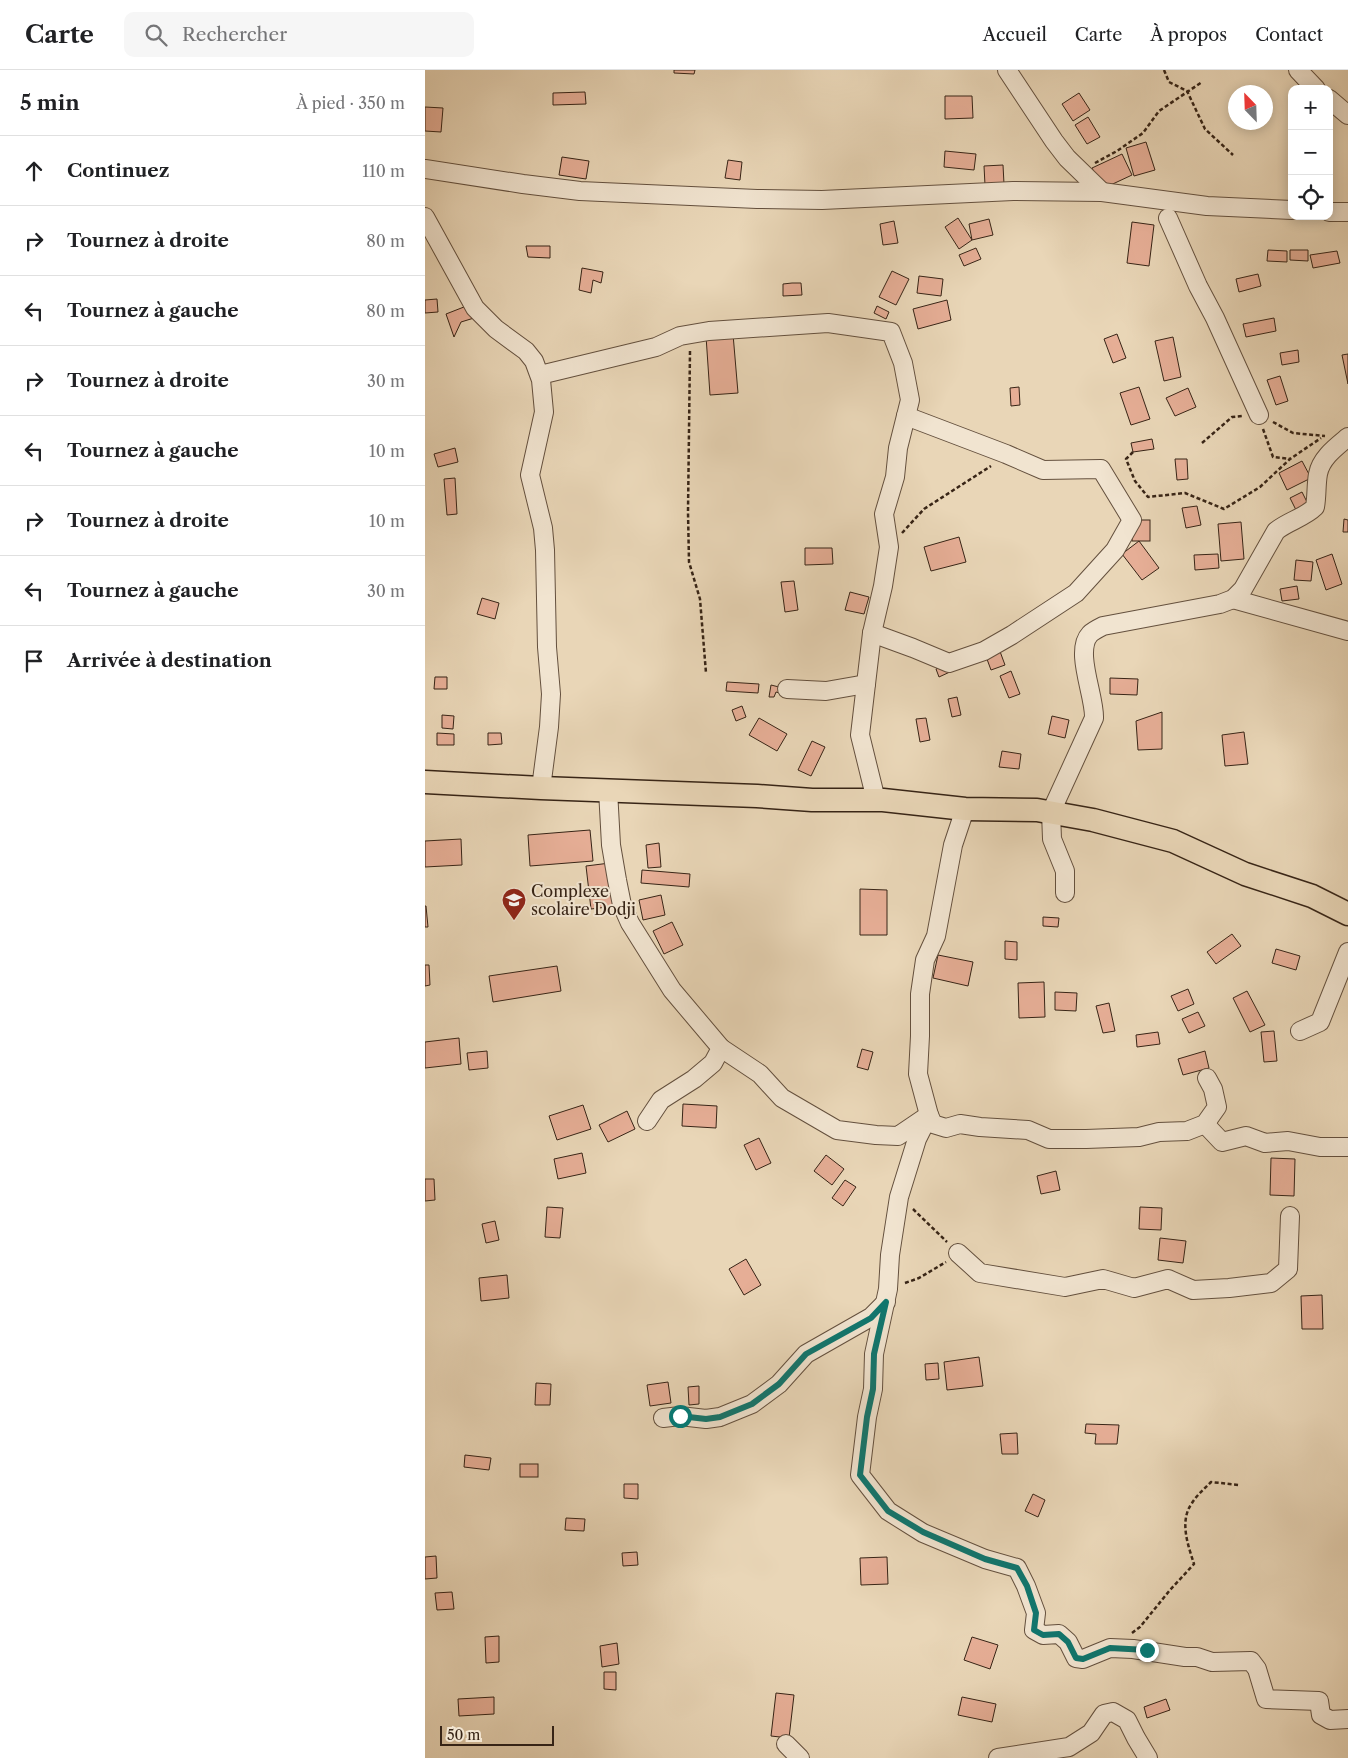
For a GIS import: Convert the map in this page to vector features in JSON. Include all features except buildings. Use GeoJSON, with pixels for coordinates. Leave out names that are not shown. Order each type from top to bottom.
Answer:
{"type":"FeatureCollection","features":[{"type":"Feature","properties":{"kind":"main road"},"geometry":{"type":"LineString","coordinates":[[425,782],[812,800],[876,800],[965,808],[1051,812],[1093,820],[1173,841],[1245,874],[1312,896],[1348,914]]}},
{"type":"Feature","properties":{"kind":"street"},"geometry":{"type":"LineString","coordinates":[[1007,70],[1024,94],[1045,130],[1067,158],[1102,192]]}},
{"type":"Feature","properties":{"kind":"street"},"geometry":{"type":"LineString","coordinates":[[1298,70],[1312,85]]}},
{"type":"Feature","properties":{"kind":"street"},"geometry":{"type":"LineString","coordinates":[[1333,102],[1348,115]]}},
{"type":"Feature","properties":{"kind":"street"},"geometry":{"type":"LineString","coordinates":[[425,169],[580,191],[822,200],[1013,191],[1102,192],[1207,206],[1288,210]]}},
{"type":"Feature","properties":{"kind":"street"},"geometry":{"type":"LineString","coordinates":[[1333,212],[1348,212]]}},
{"type":"Feature","properties":{"kind":"street"},"geometry":{"type":"LineString","coordinates":[[425,217],[475,308],[496,329],[526,351],[534,361],[540,376],[544,412],[530,476],[543,528],[547,647],[551,694],[549,727],[541,788]]}},
{"type":"Feature","properties":{"kind":"street"},"geometry":{"type":"LineString","coordinates":[[1169,218],[1197,286],[1215,318],[1259,415]]}},
{"type":"Feature","properties":{"kind":"street"},"geometry":{"type":"LineString","coordinates":[[540,376],[656,347],[680,336],[742,328],[828,323],[891,332],[903,363],[910,400],[898,448],[895,477],[884,514],[889,547],[883,586],[872,634],[860,735],[876,800]]}},
{"type":"Feature","properties":{"kind":"street"},"geometry":{"type":"LineString","coordinates":[[872,634],[913,648],[949,664],[984,651],[1077,593],[1115,550],[1132,520],[1101,469],[1043,470],[906,416]]}},
{"type":"Feature","properties":{"kind":"street"},"geometry":{"type":"LineString","coordinates":[[1065,894],[1065,871],[1052,839],[1051,812],[1094,718],[1094,708],[1084,660],[1084,645],[1090,634],[1103,626],[1220,604],[1233,599],[1243,590],[1276,531],[1284,524],[1308,514],[1315,507],[1318,474],[1322,464],[1331,451],[1348,437]]}},
{"type":"Feature","properties":{"kind":"street"},"geometry":{"type":"LineString","coordinates":[[1233,599],[1348,631]]}},
{"type":"Feature","properties":{"kind":"street"},"geometry":{"type":"LineString","coordinates":[[787,689],[826,691],[866,684]]}},
{"type":"Feature","properties":{"kind":"street"},"geometry":{"type":"LineString","coordinates":[[608,790],[611,845],[622,905],[630,923],[672,990],[721,1048],[760,1074],[782,1098],[837,1130],[869,1135],[898,1136],[929,1115]]}},
{"type":"Feature","properties":{"kind":"street"},"geometry":{"type":"LineString","coordinates":[[965,808],[953,845],[936,936],[925,960],[920,994],[918,1074],[933,1124],[946,1128],[960,1124],[1028,1130],[1049,1138],[1139,1137],[1159,1132],[1187,1131],[1205,1124],[1217,1106],[1213,1089],[1207,1078]]}},
{"type":"Feature","properties":{"kind":"street"},"geometry":{"type":"LineString","coordinates":[[1300,1031],[1320,1022],[1348,952]]}},
{"type":"Feature","properties":{"kind":"street"},"geometry":{"type":"LineString","coordinates":[[647,1121],[661,1100],[713,1063],[721,1048]]}},
{"type":"Feature","properties":{"kind":"street"},"geometry":{"type":"LineString","coordinates":[[929,1115],[917,1139],[899,1197],[890,1255],[887,1296],[874,1354],[873,1389],[867,1417],[860,1475],[888,1511],[923,1532],[985,1559],[1017,1568],[1027,1586],[1036,1613],[1034,1630],[1043,1635],[1059,1634],[1068,1642],[1076,1658],[1083,1659],[1110,1648],[1147,1650],[1185,1658],[1197,1657],[1212,1662],[1251,1661],[1257,1669],[1266,1699],[1319,1701],[1321,1715],[1330,1720],[1348,1719]]}},
{"type":"Feature","properties":{"kind":"street"},"geometry":{"type":"LineString","coordinates":[[1205,1124],[1222,1142],[1246,1136],[1265,1142],[1288,1142],[1320,1147],[1348,1146]]}},
{"type":"Feature","properties":{"kind":"street"},"geometry":{"type":"LineString","coordinates":[[958,1253],[980,1273],[1065,1286],[1103,1279],[1134,1288],[1168,1279],[1193,1290],[1263,1284],[1271,1283],[1289,1269],[1289,1216]]}},
{"type":"Feature","properties":{"kind":"street"},"geometry":{"type":"LineString","coordinates":[[663,1418],[680,1416],[706,1419],[720,1417],[752,1404],[779,1384],[806,1354],[871,1318],[887,1296]]}},
{"type":"Feature","properties":{"kind":"street"},"geometry":{"type":"LineString","coordinates":[[998,1758],[1069,1747],[1091,1733],[1104,1714],[1113,1712],[1127,1720],[1135,1738],[1148,1758]]}},
{"type":"Feature","properties":{"kind":"street"},"geometry":{"type":"LineString","coordinates":[[786,1744],[800,1758]]}},
{"type":"Feature","properties":{"kind":"path"},"geometry":{"type":"LineString","coordinates":[[1164,70],[1169,82],[1187,91],[1205,129],[1233,155]]}},
{"type":"Feature","properties":{"kind":"path"},"geometry":{"type":"LineString","coordinates":[[1080,171],[1117,151],[1143,133],[1159,111],[1202,82]]}},
{"type":"Feature","properties":{"kind":"path"},"geometry":{"type":"LineString","coordinates":[[690,335],[689,562],[700,599],[706,673]]}},
{"type":"Feature","properties":{"kind":"path"},"geometry":{"type":"LineString","coordinates":[[1259,415],[1273,457],[1290,459]]}},
{"type":"Feature","properties":{"kind":"path"},"geometry":{"type":"LineString","coordinates":[[1133,452],[1126,459],[1135,481],[1148,497],[1185,493],[1224,509],[1260,487],[1290,459],[1324,436]]}},
{"type":"Feature","properties":{"kind":"path"},"geometry":{"type":"LineString","coordinates":[[889,547],[924,510],[983,472],[1006,454]]}},
{"type":"Feature","properties":{"kind":"path"},"geometry":{"type":"LineString","coordinates":[[887,1296],[958,1253],[934,1227],[899,1197]]}},
{"type":"Feature","properties":{"kind":"path"},"geometry":{"type":"LineString","coordinates":[[1110,1648],[1140,1627],[1194,1564],[1188,1547],[1184,1524],[1191,1504],[1211,1482],[1239,1485]]}},
{"type":"Feature","properties":{"kind":"place","name":"Complexe scolaire Dodji"},"geometry":{"type":"Point","coordinates":[514,921]}},
{"type":"Feature","properties":{"kind":"route"},"geometry":{"type":"LineString","coordinates":[[680,1416],[706,1419],[720,1417],[752,1404],[779,1384],[806,1354],[871,1318],[886,1302],[874,1354],[873,1389],[867,1417],[860,1475],[888,1511],[923,1532],[985,1559],[1017,1568],[1027,1586],[1036,1613],[1034,1630],[1043,1635],[1059,1634],[1068,1642],[1076,1658],[1083,1659],[1110,1648],[1147,1650]]}}]}
